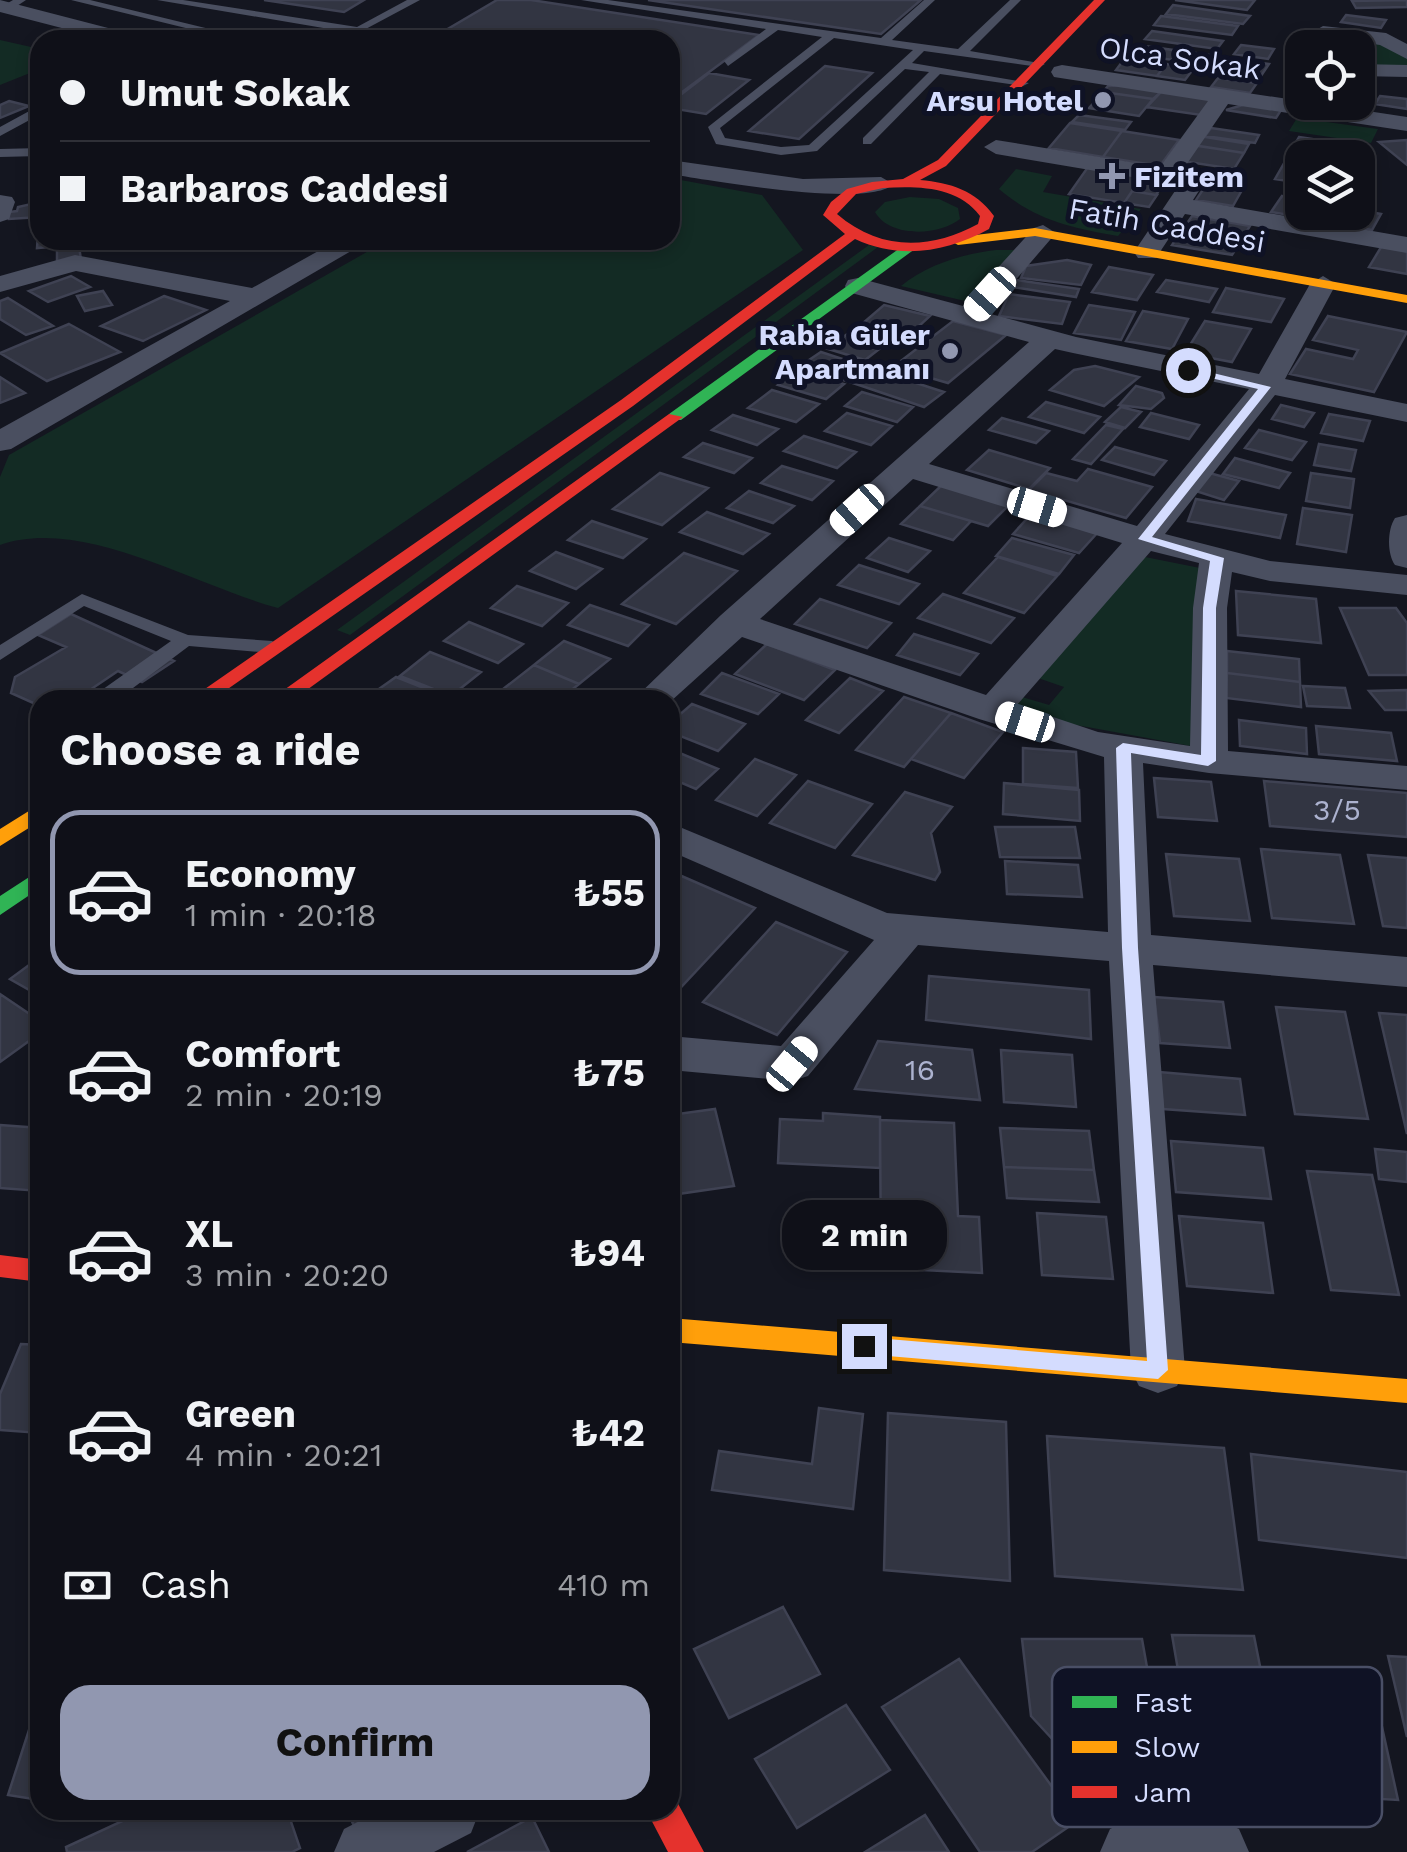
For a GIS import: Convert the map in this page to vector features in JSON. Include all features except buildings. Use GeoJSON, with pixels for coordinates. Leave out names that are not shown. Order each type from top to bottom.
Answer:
{"type":"FeatureCollection","features":[{"type":"Feature","properties":{"kind":"main road"},"geometry":{"type":"LineString","coordinates":[[1031,91],[1040,64],[1112,2]]}},
{"type":"Feature","properties":{"kind":"main road"},"geometry":{"type":"LineString","coordinates":[[894,184],[942,163],[1031,91],[1062,72],[1112,2]]}},
{"type":"Feature","properties":{"kind":"main road"},"geometry":{"type":"LineString","coordinates":[[1014,127],[976,169],[842,196],[832,205],[830,215],[836,226],[852,235],[912,246],[1039,233]]}},
{"type":"Feature","properties":{"kind":"main road"},"geometry":{"type":"LineString","coordinates":[[958,241],[984,226],[988,216],[976,169]]}},
{"type":"Feature","properties":{"kind":"main road"},"geometry":{"type":"LineString","coordinates":[[984,207],[1039,233]]}},
{"type":"Feature","properties":{"kind":"main road","name":"Fatih Caddesi"},"geometry":{"type":"LineString","coordinates":[[1039,233],[1407,298]]}},
{"type":"Feature","properties":{"kind":"main road"},"geometry":{"type":"LineString","coordinates":[[213,690],[627,403],[852,235]]}},
{"type":"Feature","properties":{"kind":"main road"},"geometry":{"type":"LineString","coordinates":[[302,690],[350,649],[912,246]]}},
{"type":"Feature","properties":{"kind":"main road"},"geometry":{"type":"LineString","coordinates":[[300,628],[350,649]]}},
{"type":"Feature","properties":{"kind":"main road"},"geometry":{"type":"LineString","coordinates":[[241,670],[280,690]]}},
{"type":"Feature","properties":{"kind":"main road"},"geometry":{"type":"LineString","coordinates":[[0,838],[30,818]]}},
{"type":"Feature","properties":{"kind":"main road"},"geometry":{"type":"LineString","coordinates":[[0,908],[30,885]]}},
{"type":"Feature","properties":{"kind":"main road"},"geometry":{"type":"LineString","coordinates":[[0,1266],[30,1270]]}},
{"type":"Feature","properties":{"kind":"main road"},"geometry":{"type":"LineString","coordinates":[[680,1334],[1407,1391]]}},
{"type":"Feature","properties":{"kind":"main road"},"geometry":{"type":"LineString","coordinates":[[669,1820],[687,1852]]}},
{"type":"Feature","properties":{"kind":"street"},"geometry":{"type":"LineString","coordinates":[[9,5],[97,30]]}},
{"type":"Feature","properties":{"kind":"street"},"geometry":{"type":"LineString","coordinates":[[1375,38],[1386,39],[1407,53]]}},
{"type":"Feature","properties":{"kind":"street"},"geometry":{"type":"LineString","coordinates":[[1375,70],[1407,71]]}},
{"type":"Feature","properties":{"kind":"street","name":"Olca Sokak"},"geometry":{"type":"LineString","coordinates":[[1062,72],[1223,94],[1289,95],[1407,124]]}},
{"type":"Feature","properties":{"kind":"street"},"geometry":{"type":"LineString","coordinates":[[1167,175],[1223,94]]}},
{"type":"Feature","properties":{"kind":"street"},"geometry":{"type":"LineString","coordinates":[[680,169],[803,186],[894,184]]}},
{"type":"Feature","properties":{"kind":"street"},"geometry":{"type":"LineString","coordinates":[[976,169],[1167,175],[1194,180],[1148,252]]}},
{"type":"Feature","properties":{"kind":"street"},"geometry":{"type":"LineString","coordinates":[[736,178],[788,195],[830,215]]}},
{"type":"Feature","properties":{"kind":"street"},"geometry":{"type":"LineString","coordinates":[[1178,205],[1407,244]]}},
{"type":"Feature","properties":{"kind":"street"},"geometry":{"type":"LineString","coordinates":[[969,317],[1039,233]]}},
{"type":"Feature","properties":{"kind":"street"},"geometry":{"type":"LineString","coordinates":[[0,442],[339,250]]}},
{"type":"Feature","properties":{"kind":"street"},"geometry":{"type":"LineString","coordinates":[[0,284],[75,263],[254,297]]}},
{"type":"Feature","properties":{"kind":"street"},"geometry":{"type":"LineString","coordinates":[[992,711],[1144,539],[1266,387],[1323,284]]}},
{"type":"Feature","properties":{"kind":"street"},"geometry":{"type":"LineString","coordinates":[[858,286],[1050,338],[1266,387],[1407,413]]}},
{"type":"Feature","properties":{"kind":"street"},"geometry":{"type":"LineString","coordinates":[[661,690],[1050,338]]}},
{"type":"Feature","properties":{"kind":"street"},"geometry":{"type":"LineString","coordinates":[[905,468],[1144,539],[1270,571],[1407,585]]}},
{"type":"Feature","properties":{"kind":"street"},"geometry":{"type":"LineString","coordinates":[[1407,525],[1407,558]]}},
{"type":"Feature","properties":{"kind":"street"},"geometry":{"type":"LineString","coordinates":[[1208,761],[1210,608],[1217,558]]}},
{"type":"Feature","properties":{"kind":"street"},"geometry":{"type":"LineString","coordinates":[[733,622],[1092,742],[1208,761],[1407,778]]}},
{"type":"Feature","properties":{"kind":"street"},"geometry":{"type":"LineString","coordinates":[[1123,748],[1130,948],[1158,1370]]}},
{"type":"Feature","properties":{"kind":"street"},"geometry":{"type":"LineString","coordinates":[[680,840],[882,927],[1407,972]]}},
{"type":"Feature","properties":{"kind":"street"},"geometry":{"type":"LineString","coordinates":[[680,1053],[792,1064],[907,930]]}},
{"type":"Feature","properties":{"kind":"street"},"geometry":{"type":"LineString","coordinates":[[367,1852],[429,1820]]}},
{"type":"Feature","properties":{"kind":"street"},"geometry":{"type":"LineString","coordinates":[[1143,1849],[1216,1852]]}},
{"type":"Feature","properties":{"kind":"lane"},"geometry":{"type":"LineString","coordinates":[[76,0],[206,30]]}},
{"type":"Feature","properties":{"kind":"lane"},"geometry":{"type":"LineString","coordinates":[[162,0],[358,30],[415,0]]}},
{"type":"Feature","properties":{"kind":"lane"},"geometry":{"type":"LineString","coordinates":[[586,0],[1040,64]]}},
{"type":"Feature","properties":{"kind":"lane"},"geometry":{"type":"LineString","coordinates":[[881,44],[930,0]]}},
{"type":"Feature","properties":{"kind":"lane"},"geometry":{"type":"LineString","coordinates":[[960,54],[1016,0]]}},
{"type":"Feature","properties":{"kind":"lane"},"geometry":{"type":"LineString","coordinates":[[728,63],[774,28]]}},
{"type":"Feature","properties":{"kind":"lane"},"geometry":{"type":"LineString","coordinates":[[830,36],[714,127],[720,140],[781,150],[813,148],[920,49]]}},
{"type":"Feature","properties":{"kind":"lane"},"geometry":{"type":"LineString","coordinates":[[903,65],[1031,91]]}},
{"type":"Feature","properties":{"kind":"lane"},"geometry":{"type":"LineString","coordinates":[[867,140],[938,70]]}},
{"type":"Feature","properties":{"kind":"lane"},"geometry":{"type":"LineString","coordinates":[[0,132],[30,115]]}},
{"type":"Feature","properties":{"kind":"lane"},"geometry":{"type":"LineString","coordinates":[[0,153],[30,152]]}},
{"type":"Feature","properties":{"kind":"lane"},"geometry":{"type":"LineString","coordinates":[[0,654],[82,599],[185,640],[272,648]]}},
{"type":"Feature","properties":{"kind":"lane"},"geometry":{"type":"LineString","coordinates":[[114,690],[185,640]]}},
{"type":"Feature","properties":{"kind":"green space"},"geometry":{"type":"Polygon","coordinates":[[[0,40],[30,47],[30,73],[0,85],[0,40]]]}},
{"type":"Feature","properties":{"kind":"green space"},"geometry":{"type":"Polygon","coordinates":[[[1375,42],[1383,43],[1407,59],[1407,68],[1375,67],[1375,42]]]}},
{"type":"Feature","properties":{"kind":"green space"},"geometry":{"type":"Polygon","coordinates":[[[1296,120],[1378,129],[1372,140],[1289,131],[1296,120]]]}},
{"type":"Feature","properties":{"kind":"green space"},"geometry":{"type":"Polygon","coordinates":[[[1016,169],[1052,176],[1043,192],[1141,209],[1118,236],[1055,221],[1026,208],[999,189],[1016,169]]]}},
{"type":"Feature","properties":{"kind":"green space"},"geometry":{"type":"Polygon","coordinates":[[[680,180],[762,195],[803,250],[278,608],[103,546],[32,538],[0,545],[0,477],[9,455],[370,250],[680,250],[680,180]]]}},
{"type":"Feature","properties":{"kind":"green space"},"geometry":{"type":"Polygon","coordinates":[[[910,197],[939,199],[958,208],[960,219],[940,229],[915,232],[892,226],[875,212],[885,202],[910,197]]]}},
{"type":"Feature","properties":{"kind":"green space"},"geometry":{"type":"Polygon","coordinates":[[[869,245],[878,247],[350,635],[337,630],[869,245]]]}},
{"type":"Feature","properties":{"kind":"green space"},"geometry":{"type":"Polygon","coordinates":[[[996,250],[1025,250],[978,304],[901,286],[946,261],[996,250]]]}},
{"type":"Feature","properties":{"kind":"green space"},"geometry":{"type":"Polygon","coordinates":[[[1140,556],[1200,568],[1191,746],[1012,710],[1022,697],[1049,705],[1064,687],[1038,678],[1140,556]]]}},
{"type":"Feature","properties":{"kind":"traffic: fast"},"geometry":{"type":"LineString","coordinates":[[675,417],[912,246]]}},
{"type":"Feature","properties":{"kind":"traffic: fast"},"geometry":{"type":"LineString","coordinates":[[0,907],[30,884]]}},
{"type":"Feature","properties":{"kind":"traffic: slow"},"geometry":{"type":"LineString","coordinates":[[958,241],[1035,232],[1407,299]]}},
{"type":"Feature","properties":{"kind":"traffic: slow"},"geometry":{"type":"LineString","coordinates":[[0,839],[30,818]]}},
{"type":"Feature","properties":{"kind":"traffic: slow"},"geometry":{"type":"LineString","coordinates":[[680,1331],[1407,1391]]}},
{"type":"Feature","properties":{"kind":"traffic: jam"},"geometry":{"type":"LineString","coordinates":[[906,183],[942,163],[1100,0]]}},
{"type":"Feature","properties":{"kind":"traffic: jam"},"geometry":{"type":"LineString","coordinates":[[906,183],[962,193],[987,216],[984,226],[946,243],[904,248],[864,239],[830,215],[842,197],[851,192],[872,185],[906,183]]}},
{"type":"Feature","properties":{"kind":"traffic: jam"},"geometry":{"type":"LineString","coordinates":[[213,690],[627,403],[852,235]]}},
{"type":"Feature","properties":{"kind":"traffic: jam"},"geometry":{"type":"LineString","coordinates":[[294,690],[675,417]]}},
{"type":"Feature","properties":{"kind":"traffic: jam"},"geometry":{"type":"LineString","coordinates":[[0,1266],[30,1270]]}},
{"type":"Feature","properties":{"kind":"traffic: jam"},"geometry":{"type":"LineString","coordinates":[[669,1820],[687,1852]]}},
{"type":"Feature","properties":{"kind":"place","name":"Arsu Hotel"},"geometry":{"type":"Point","coordinates":[1103,100]}},
{"type":"Feature","properties":{"kind":"place","name":"Fizitem"},"geometry":{"type":"Point","coordinates":[1112,176]}},
{"type":"Feature","properties":{"kind":"place","name":"Rabia Güler Apartmanı"},"geometry":{"type":"Point","coordinates":[950,351]}},
{"type":"Feature","properties":{"kind":"route"},"geometry":{"type":"LineString","coordinates":[[864,1346],[1158,1370],[1130,948],[1123,748],[1208,761],[1210,608],[1217,558],[1144,539],[1266,387],[1188,370]]}}]}
